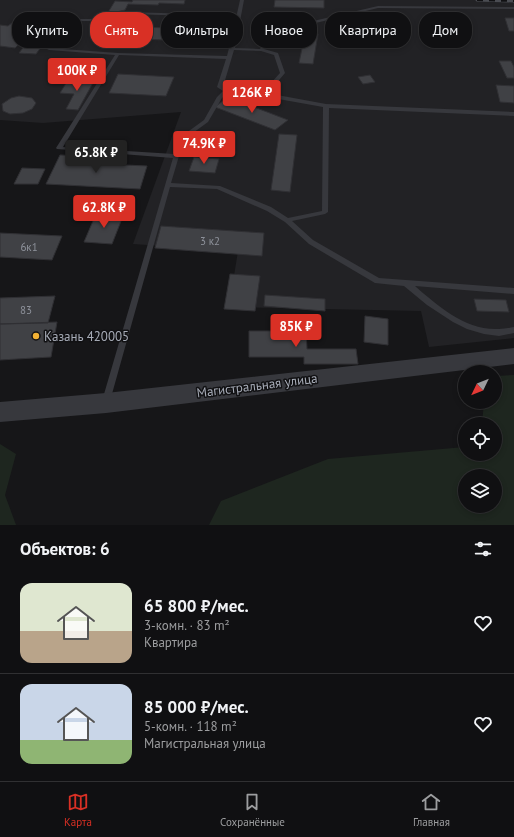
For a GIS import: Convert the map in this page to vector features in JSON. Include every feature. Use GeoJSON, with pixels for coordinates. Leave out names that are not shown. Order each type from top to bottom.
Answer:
{"type":"FeatureCollection","features":[{"type":"Feature","properties":{"kind":"street","name":"Магистральная улица"},"geometry":{"type":"LineString","coordinates":[[0,412],[106,403],[514,356]]}},
{"type":"Feature","properties":{"kind":"lane"},"geometry":{"type":"LineString","coordinates":[[239,12],[242,0]]}},
{"type":"Feature","properties":{"kind":"lane"},"geometry":{"type":"LineString","coordinates":[[261,50],[272,32],[378,7],[514,8]]}},
{"type":"Feature","properties":{"kind":"lane"},"geometry":{"type":"LineString","coordinates":[[82,20],[92,20],[128,13],[161,14]]}},
{"type":"Feature","properties":{"kind":"lane"},"geometry":{"type":"LineString","coordinates":[[49,49],[118,54],[229,58]]}},
{"type":"Feature","properties":{"kind":"lane"},"geometry":{"type":"LineString","coordinates":[[256,93],[272,85],[283,73],[276,54],[261,50],[232,50],[220,87],[226,91],[256,93],[326,106],[514,114]]}},
{"type":"Feature","properties":{"kind":"lane"},"geometry":{"type":"LineString","coordinates":[[118,54],[59,148],[176,156]]}},
{"type":"Feature","properties":{"kind":"lane"},"geometry":{"type":"LineString","coordinates":[[106,403],[176,156],[184,137],[206,121],[220,97],[226,91]]}},
{"type":"Feature","properties":{"kind":"lane"},"geometry":{"type":"LineString","coordinates":[[288,220],[325,212],[326,106]]}},
{"type":"Feature","properties":{"kind":"lane"},"geometry":{"type":"LineString","coordinates":[[168,184],[218,187],[269,209],[288,220],[311,242],[378,281],[514,291]]}},
{"type":"Feature","properties":{"kind":"lane"},"geometry":{"type":"LineString","coordinates":[[406,283],[436,308],[463,325],[485,332],[507,332],[514,330]]}},
{"type":"Feature","properties":{"kind":"shaded area"},"geometry":{"type":"Polygon","coordinates":[[[0,0],[514,0],[514,338],[429,347],[421,311],[229,307],[238,251],[133,244],[181,112],[43,123],[0,120],[0,0]]]}},
{"type":"Feature","properties":{"kind":"shaded area"},"geometry":{"type":"Polygon","coordinates":[[[514,375],[514,525],[209,525],[221,501],[328,459],[458,448],[458,461],[502,461],[502,417],[483,417],[483,409],[502,409],[502,376],[514,375]]]}},
{"type":"Feature","properties":{"kind":"shaded area"},"geometry":{"type":"Polygon","coordinates":[[[0,444],[16,454],[5,495],[16,525],[0,525],[0,444]]]}},
{"type":"Feature","properties":{"kind":"building"},"geometry":{"type":"Polygon","coordinates":[[[133,0],[185,0],[184,4],[128,4],[125,10],[108,12],[115,1],[132,2],[133,0]]]}},
{"type":"Feature","properties":{"kind":"building"},"geometry":{"type":"Polygon","coordinates":[[[275,0],[324,0],[324,8],[274,7],[275,0]]]}},
{"type":"Feature","properties":{"kind":"building"},"geometry":{"type":"Polygon","coordinates":[[[505,18],[514,18],[514,31],[509,31],[505,18]]]}},
{"type":"Feature","properties":{"kind":"building"},"geometry":{"type":"Polygon","coordinates":[[[12,23],[12,48],[0,46],[0,25],[8,26],[12,23]]]}},
{"type":"Feature","properties":{"kind":"building"},"geometry":{"type":"Polygon","coordinates":[[[153,27],[161,28],[161,40],[153,40],[153,27]]]}},
{"type":"Feature","properties":{"kind":"building"},"geometry":{"type":"Polygon","coordinates":[[[23,48],[40,48],[36,54],[19,53],[23,48]]]}},
{"type":"Feature","properties":{"kind":"building"},"geometry":{"type":"Polygon","coordinates":[[[302,48],[316,48],[313,64],[299,63],[302,48]]]}},
{"type":"Feature","properties":{"kind":"building"},"geometry":{"type":"Polygon","coordinates":[[[499,61],[511,61],[514,67],[514,78],[507,78],[499,61]]]}},
{"type":"Feature","properties":{"kind":"building"},"geometry":{"type":"Polygon","coordinates":[[[118,74],[174,77],[166,96],[109,93],[118,74]]]}},
{"type":"Feature","properties":{"kind":"building"},"geometry":{"type":"Polygon","coordinates":[[[370,75],[375,82],[363,84],[358,77],[370,75]]]}},
{"type":"Feature","properties":{"kind":"building"},"geometry":{"type":"Polygon","coordinates":[[[68,80],[94,81],[78,110],[66,109],[74,94],[60,93],[68,80]]]}},
{"type":"Feature","properties":{"kind":"building"},"geometry":{"type":"Polygon","coordinates":[[[496,85],[514,86],[514,103],[500,102],[496,85]]]}},
{"type":"Feature","properties":{"kind":"building"},"geometry":{"type":"Polygon","coordinates":[[[19,96],[32,98],[36,103],[32,109],[23,113],[10,114],[3,111],[2,104],[11,98],[19,96]]]}},
{"type":"Feature","properties":{"kind":"building"},"geometry":{"type":"Polygon","coordinates":[[[228,97],[288,120],[275,130],[215,107],[228,97]]]}},
{"type":"Feature","properties":{"kind":"building"},"geometry":{"type":"Polygon","coordinates":[[[279,134],[297,135],[290,192],[271,190],[279,134]]]}},
{"type":"Feature","properties":{"kind":"building"},"geometry":{"type":"Polygon","coordinates":[[[60,155],[84,156],[81,163],[147,166],[140,189],[46,184],[60,155]]]}},
{"type":"Feature","properties":{"kind":"building"},"geometry":{"type":"Polygon","coordinates":[[[194,157],[219,159],[215,173],[189,171],[194,157]]]}},
{"type":"Feature","properties":{"kind":"building"},"geometry":{"type":"Polygon","coordinates":[[[22,168],[45,169],[38,184],[14,184],[22,168]]]}},
{"type":"Feature","properties":{"kind":"building"},"geometry":{"type":"Polygon","coordinates":[[[96,214],[123,216],[112,244],[84,242],[96,214]]]}},
{"type":"Feature","properties":{"kind":"building"},"geometry":{"type":"Polygon","coordinates":[[[161,226],[264,233],[262,256],[155,248],[161,226]]]}},
{"type":"Feature","properties":{"kind":"building"},"geometry":{"type":"Polygon","coordinates":[[[0,233],[62,236],[52,260],[0,257],[0,233]]]}},
{"type":"Feature","properties":{"kind":"building"},"geometry":{"type":"Polygon","coordinates":[[[230,274],[260,276],[255,311],[224,309],[230,274]]]}},
{"type":"Feature","properties":{"kind":"building"},"geometry":{"type":"Polygon","coordinates":[[[265,295],[325,299],[325,311],[264,306],[265,295]]]}},
{"type":"Feature","properties":{"kind":"building"},"geometry":{"type":"Polygon","coordinates":[[[55,296],[48,323],[0,324],[0,298],[55,296]]]}},
{"type":"Feature","properties":{"kind":"building"},"geometry":{"type":"Polygon","coordinates":[[[474,299],[506,300],[509,312],[477,311],[474,299]]]}},
{"type":"Feature","properties":{"kind":"building"},"geometry":{"type":"Polygon","coordinates":[[[365,316],[388,319],[388,345],[364,342],[365,316]]]}},
{"type":"Feature","properties":{"kind":"building"},"geometry":{"type":"Polygon","coordinates":[[[57,322],[51,357],[0,360],[0,324],[57,322]]]}},
{"type":"Feature","properties":{"kind":"building"},"geometry":{"type":"Polygon","coordinates":[[[249,331],[306,331],[307,349],[356,349],[358,364],[304,364],[304,357],[249,357],[249,331]]]}},
{"type":"Feature","properties":{"kind":"railway"},"geometry":{"type":"LineString","coordinates":[[477,0],[514,1]]}},
{"type":"Feature","properties":{"kind":"place","name":"Казань 420005"},"geometry":{"type":"Point","coordinates":[36,336]}}]}
